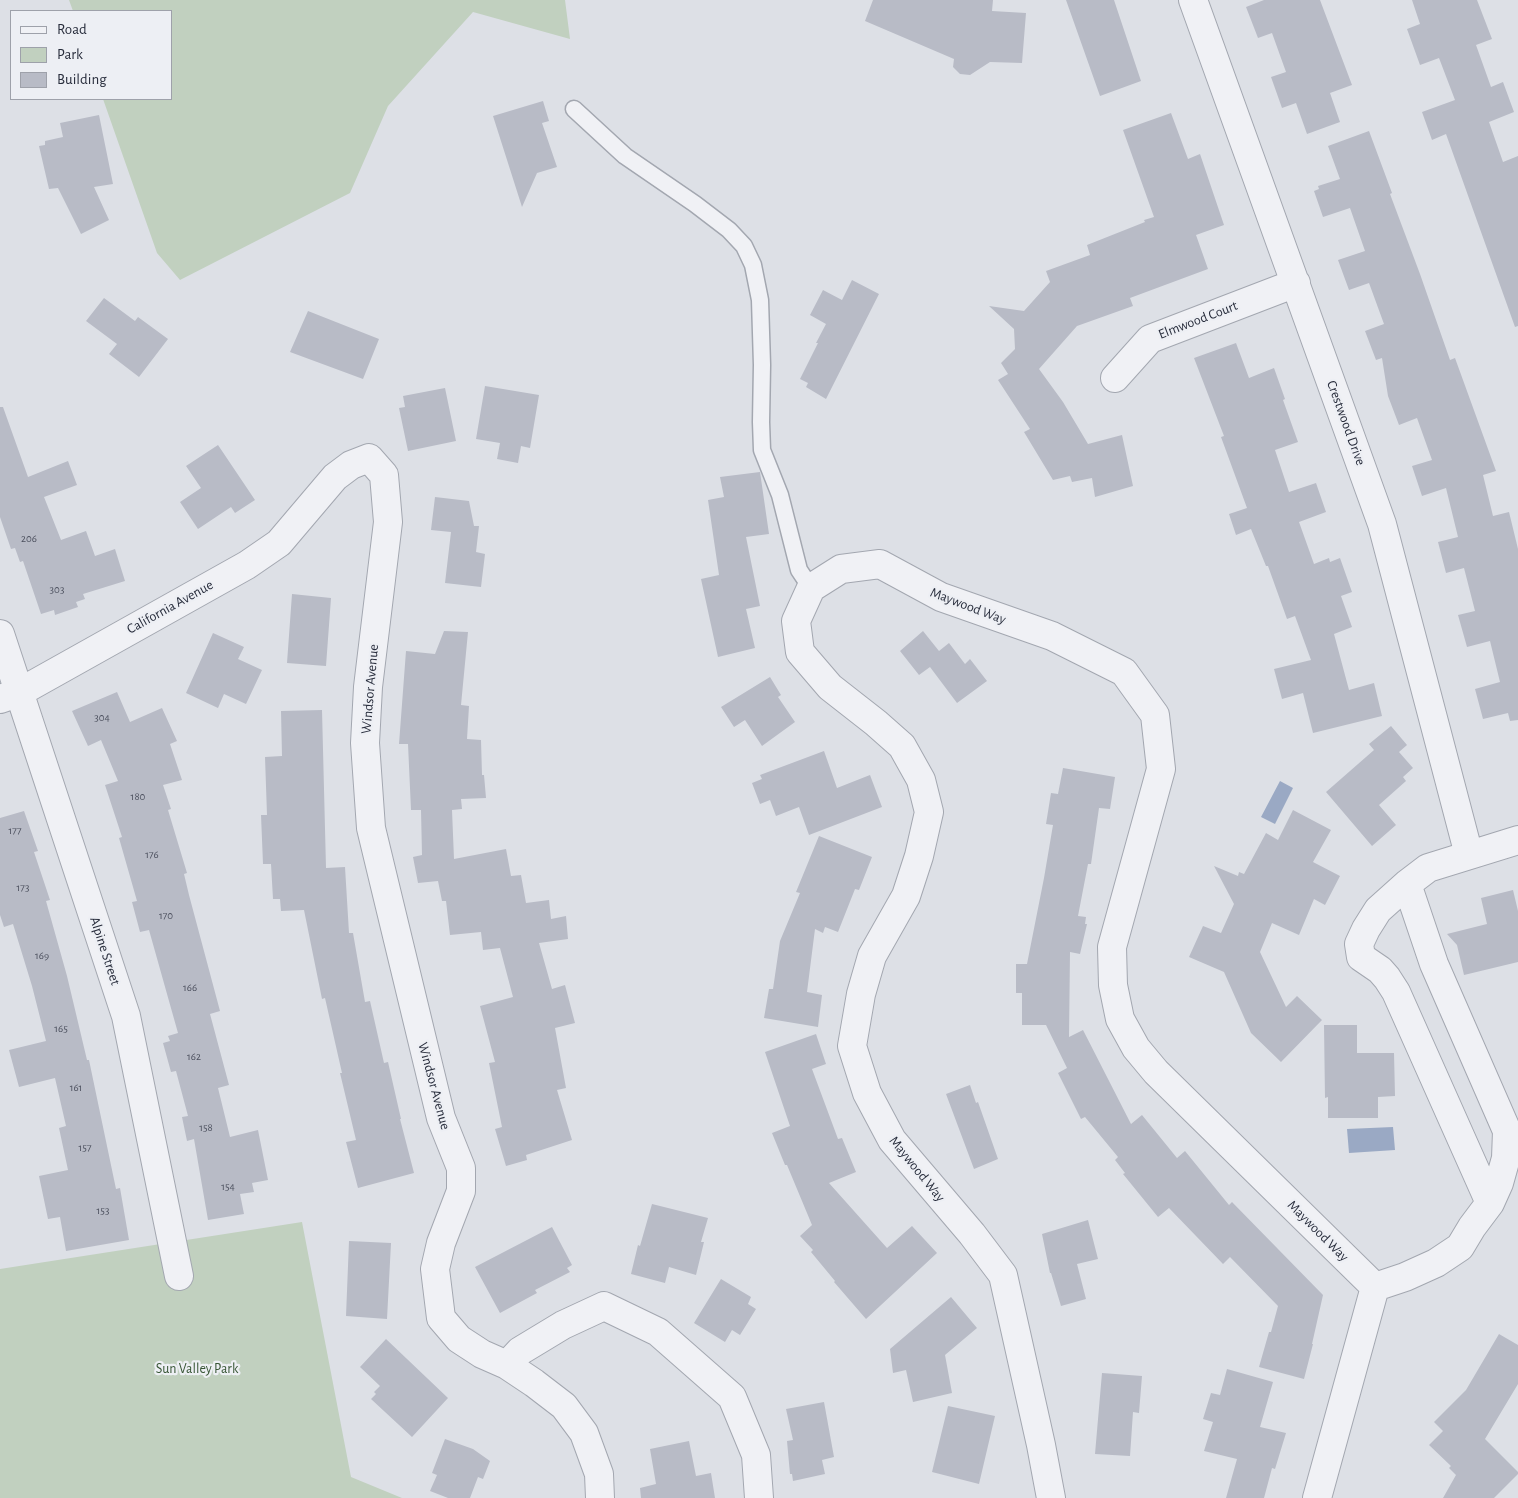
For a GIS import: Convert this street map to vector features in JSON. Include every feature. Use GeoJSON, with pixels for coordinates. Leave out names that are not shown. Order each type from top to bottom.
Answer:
{"type":"FeatureCollection","features":[{"type":"Feature","properties":{"kind":"street","name":"Crestwood Drive"},"geometry":{"type":"LineString","coordinates":[[1193,0],[1382,524],[1469,854]]}},
{"type":"Feature","properties":{"kind":"street","name":"Elmwood Court"},"geometry":{"type":"LineString","coordinates":[[1115,378],[1150,338],[1296,283]]}},
{"type":"Feature","properties":{"kind":"street","name":"Windsor Avenue"},"geometry":{"type":"LineString","coordinates":[[322,492],[335,477],[351,465],[369,458],[384,474],[388,522],[368,687],[365,743],[371,828],[441,1118],[460,1168],[461,1191],[440,1243],[435,1269],[441,1318],[459,1339],[482,1354],[507,1365]]}},
{"type":"Feature","properties":{"kind":"street","name":"California Avenue"},"geometry":{"type":"LineString","coordinates":[[10,695],[247,565],[279,543],[322,492]]}},
{"type":"Feature","properties":{"kind":"street","name":"Maywood Way"},"geometry":{"type":"LineString","coordinates":[[1051,1498],[1003,1275],[972,1234],[892,1140],[868,1093],[852,1046],[861,994],[872,956],[906,896],[919,856],[929,812],[921,780],[902,746],[830,687],[800,652],[796,621],[811,588],[840,569],[880,564],[941,597],[1052,636],[1124,672],[1155,716],[1161,769],[1112,947],[1113,985],[1120,1019],[1136,1048],[1156,1072],[1375,1287]]}},
{"type":"Feature","properties":{"kind":"street","name":"Alpine Street"},"geometry":{"type":"LineString","coordinates":[[0,634],[10,695],[126,1016],[179,1276]]}},
{"type":"Feature","properties":{"kind":"street"},"geometry":{"type":"LineString","coordinates":[[1490,1203],[1396,992],[1388,978],[1380,970],[1361,957],[1359,944],[1378,910],[1428,868],[1518,840]]}},
{"type":"Feature","properties":{"kind":"street"},"geometry":{"type":"LineString","coordinates":[[1317,1498],[1375,1287],[1436,1264],[1460,1246],[1490,1203],[1499,1183],[1506,1158],[1506,1130],[1434,964],[1407,884]]}},
{"type":"Feature","properties":{"kind":"street"},"geometry":{"type":"LineString","coordinates":[[600,1498],[599,1474],[584,1433],[564,1406],[507,1365],[520,1352],[563,1325],[604,1306],[658,1332],[732,1397],[756,1455],[759,1498]]}},
{"type":"Feature","properties":{"kind":"lane"},"geometry":{"type":"LineString","coordinates":[[574,110],[625,156],[695,204],[729,230],[744,246],[753,265],[760,300],[762,365],[760,422],[762,450],[780,495],[798,570],[811,588]]}},
{"type":"Feature","properties":{"kind":"green space"},"geometry":{"type":"Polygon","coordinates":[[[69,0],[565,0],[570,39],[473,12],[388,106],[350,193],[180,280],[157,253],[103,100],[172,100],[172,10],[73,10],[69,0]]]}},
{"type":"Feature","properties":{"kind":"green space","name":"Sun Valley Park"},"geometry":{"type":"Polygon","coordinates":[[[302,1222],[351,1477],[402,1498],[0,1498],[0,1269],[302,1222]]]}},
{"type":"Feature","properties":{"kind":"water"},"geometry":{"type":"Polygon","coordinates":[[[1280,781],[1293,788],[1275,824],[1261,817],[1280,781]]]}},
{"type":"Feature","properties":{"kind":"water"},"geometry":{"type":"Polygon","coordinates":[[[1393,1127],[1395,1150],[1349,1153],[1347,1129],[1393,1127]]]}},
{"type":"Feature","properties":{"kind":"building"},"geometry":{"type":"Polygon","coordinates":[[[873,0],[993,0],[992,11],[1026,13],[1022,63],[990,62],[970,75],[960,74],[953,67],[954,59],[865,21],[873,0]]]}},
{"type":"Feature","properties":{"kind":"building"},"geometry":{"type":"Polygon","coordinates":[[[1066,0],[1114,0],[1141,81],[1100,96],[1066,0]]]}},
{"type":"Feature","properties":{"kind":"building"},"geometry":{"type":"Polygon","coordinates":[[[1264,0],[1320,0],[1352,85],[1330,93],[1340,122],[1307,134],[1296,103],[1282,108],[1271,77],[1286,72],[1272,33],[1258,38],[1246,7],[1264,0]]]}},
{"type":"Feature","properties":{"kind":"building"},"geometry":{"type":"Polygon","coordinates":[[[1412,0],[1477,0],[1492,39],[1476,45],[1491,87],[1503,82],[1514,112],[1489,122],[1503,162],[1518,156],[1518,326],[1515,327],[1446,134],[1432,140],[1422,112],[1455,100],[1439,58],[1420,65],[1407,29],[1420,24],[1412,0]]]}},
{"type":"Feature","properties":{"kind":"building"},"geometry":{"type":"Polygon","coordinates":[[[543,101],[549,121],[542,123],[557,167],[537,173],[522,207],[493,116],[543,101]]]}},
{"type":"Feature","properties":{"kind":"building"},"geometry":{"type":"Polygon","coordinates":[[[1171,113],[1188,159],[1200,154],[1224,225],[1196,235],[1208,269],[1130,298],[1133,306],[1077,326],[1039,369],[1063,402],[1088,444],[1122,435],[1133,486],[1095,497],[1092,478],[1072,482],[1070,476],[1053,480],[1024,432],[1030,429],[998,380],[1008,374],[1001,363],[1015,349],[1014,329],[989,306],[1024,311],[1050,282],[1046,271],[1090,255],[1087,245],[1154,217],[1123,130],[1171,113]]]}},
{"type":"Feature","properties":{"kind":"building"},"geometry":{"type":"Polygon","coordinates":[[[99,115],[113,184],[94,187],[109,220],[81,234],[58,188],[49,189],[39,146],[45,145],[45,141],[63,137],[60,123],[99,115]]]}},
{"type":"Feature","properties":{"kind":"building"},"geometry":{"type":"Polygon","coordinates":[[[1369,131],[1450,360],[1455,358],[1496,471],[1483,475],[1493,516],[1509,512],[1518,549],[1518,720],[1510,721],[1508,713],[1483,719],[1475,689],[1500,682],[1490,641],[1467,647],[1458,615],[1475,611],[1464,568],[1446,573],[1438,542],[1458,537],[1446,488],[1422,496],[1412,466],[1432,460],[1417,418],[1399,425],[1388,396],[1382,358],[1376,360],[1365,331],[1384,324],[1369,283],[1349,290],[1338,260],[1365,251],[1350,208],[1323,217],[1314,191],[1319,189],[1318,186],[1340,179],[1328,146],[1369,131]]]}},
{"type":"Feature","properties":{"kind":"building"},"geometry":{"type":"Polygon","coordinates":[[[852,280],[879,294],[826,399],[806,387],[808,383],[800,379],[826,324],[810,315],[823,290],[842,300],[852,280]]]}},
{"type":"Feature","properties":{"kind":"building"},"geometry":{"type":"Polygon","coordinates":[[[104,298],[135,321],[138,317],[168,339],[139,377],[109,354],[117,344],[86,321],[104,298]]]}},
{"type":"Feature","properties":{"kind":"building"},"geometry":{"type":"Polygon","coordinates":[[[308,311],[379,339],[363,379],[290,352],[308,311]]]}},
{"type":"Feature","properties":{"kind":"building"},"geometry":{"type":"Polygon","coordinates":[[[1236,343],[1249,378],[1274,368],[1298,442],[1275,450],[1289,492],[1316,483],[1326,512],[1299,522],[1314,564],[1329,558],[1330,562],[1340,558],[1352,592],[1341,596],[1352,627],[1334,634],[1349,690],[1374,683],[1382,716],[1313,733],[1303,693],[1282,699],[1274,669],[1311,660],[1295,616],[1287,619],[1268,566],[1266,566],[1251,529],[1236,535],[1229,514],[1247,508],[1221,437],[1224,436],[1194,358],[1236,343]]]}},
{"type":"Feature","properties":{"kind":"building"},"geometry":{"type":"Polygon","coordinates":[[[485,386],[539,395],[530,448],[521,446],[518,463],[497,459],[500,443],[476,439],[485,386]]]}},
{"type":"Feature","properties":{"kind":"building"},"geometry":{"type":"Polygon","coordinates":[[[445,388],[456,441],[408,451],[399,408],[405,407],[403,396],[445,388]]]}},
{"type":"Feature","properties":{"kind":"building"},"geometry":{"type":"Polygon","coordinates":[[[0,407],[3,407],[28,477],[68,461],[77,485],[44,497],[61,540],[86,531],[95,556],[115,549],[125,581],[83,594],[85,599],[76,602],[78,607],[55,615],[54,610],[41,614],[23,561],[20,562],[15,548],[11,549],[0,517],[0,407]]]}},
{"type":"Feature","properties":{"kind":"building"},"geometry":{"type":"Polygon","coordinates":[[[218,445],[255,500],[235,513],[231,507],[198,529],[180,502],[201,488],[186,466],[218,445]]]}},
{"type":"Feature","properties":{"kind":"building"},"geometry":{"type":"Polygon","coordinates":[[[760,472],[769,534],[746,537],[760,606],[746,609],[755,648],[718,657],[701,579],[719,575],[708,500],[724,497],[720,477],[760,472]]]}},
{"type":"Feature","properties":{"kind":"building"},"geometry":{"type":"Polygon","coordinates":[[[435,497],[469,501],[474,526],[479,526],[476,552],[485,554],[481,587],[445,583],[451,532],[431,530],[435,497]]]}},
{"type":"Feature","properties":{"kind":"building"},"geometry":{"type":"Polygon","coordinates":[[[292,594],[331,598],[326,666],[287,663],[292,594]]]}},
{"type":"Feature","properties":{"kind":"building"},"geometry":{"type":"Polygon","coordinates":[[[444,631],[468,632],[461,705],[469,706],[467,739],[481,740],[482,775],[484,775],[486,798],[461,799],[462,809],[452,810],[454,859],[506,849],[511,876],[521,875],[526,903],[549,900],[551,919],[566,916],[568,939],[539,943],[552,989],[565,985],[575,1023],[555,1028],[566,1088],[557,1090],[572,1140],[526,1155],[527,1160],[506,1166],[495,1129],[502,1127],[489,1063],[495,1062],[480,1006],[513,997],[500,948],[483,950],[481,932],[450,935],[446,901],[442,901],[438,881],[418,883],[413,857],[422,855],[421,810],[411,810],[408,744],[399,744],[406,651],[435,654],[444,631]]]}},
{"type":"Feature","properties":{"kind":"building"},"geometry":{"type":"Polygon","coordinates":[[[923,631],[939,651],[949,643],[965,664],[970,659],[987,681],[957,703],[930,667],[919,675],[900,651],[923,631]]]}},
{"type":"Feature","properties":{"kind":"building"},"geometry":{"type":"Polygon","coordinates":[[[213,633],[244,647],[238,659],[262,670],[246,704],[224,694],[218,708],[186,693],[213,633]]]}},
{"type":"Feature","properties":{"kind":"building"},"geometry":{"type":"Polygon","coordinates":[[[770,677],[781,695],[778,697],[795,722],[762,746],[745,720],[734,727],[721,707],[770,677]]]}},
{"type":"Feature","properties":{"kind":"building"},"geometry":{"type":"Polygon","coordinates":[[[117,692],[130,722],[162,708],[177,741],[170,744],[182,780],[163,785],[171,809],[168,810],[187,873],[184,874],[189,895],[220,1011],[210,1014],[229,1085],[218,1088],[230,1137],[258,1130],[268,1180],[252,1183],[254,1192],[240,1194],[244,1214],[208,1220],[194,1139],[187,1141],[182,1117],[188,1116],[176,1071],[171,1072],[163,1043],[170,1041],[168,1036],[178,1033],[149,930],[140,932],[132,902],[137,901],[119,838],[122,837],[105,785],[118,781],[101,740],[88,746],[72,711],[117,692]]]}},
{"type":"Feature","properties":{"kind":"building"},"geometry":{"type":"Polygon","coordinates":[[[322,710],[326,868],[345,867],[349,933],[353,933],[365,1002],[370,1001],[384,1063],[388,1062],[414,1173],[358,1188],[346,1142],[356,1140],[325,998],[322,999],[304,910],[281,911],[280,899],[273,899],[271,864],[263,864],[261,815],[267,815],[265,757],[282,756],[281,711],[322,710]]]}},
{"type":"Feature","properties":{"kind":"building"},"geometry":{"type":"Polygon","coordinates":[[[1391,726],[1407,745],[1399,752],[1413,768],[1403,777],[1406,781],[1379,805],[1396,825],[1372,846],[1326,792],[1374,750],[1369,744],[1391,726]]]}},
{"type":"Feature","properties":{"kind":"building"},"geometry":{"type":"Polygon","coordinates":[[[824,751],[837,788],[870,775],[882,807],[809,835],[799,807],[776,816],[770,800],[760,804],[752,783],[762,779],[760,775],[824,751]]]}},
{"type":"Feature","properties":{"kind":"building"},"geometry":{"type":"Polygon","coordinates":[[[1063,768],[1115,777],[1110,809],[1099,808],[1091,864],[1088,864],[1078,916],[1086,917],[1085,924],[1087,924],[1080,954],[1070,952],[1069,1037],[1083,1030],[1131,1124],[1142,1115],[1177,1158],[1185,1151],[1229,1205],[1232,1202],[1323,1295],[1304,1379],[1259,1367],[1278,1306],[1230,1257],[1223,1264],[1169,1208],[1158,1217],[1123,1174],[1125,1173],[1115,1160],[1118,1157],[1085,1117],[1081,1119],[1058,1073],[1067,1068],[1046,1025],[1022,1025],[1022,993],[1016,993],[1016,964],[1027,964],[1053,825],[1046,824],[1051,793],[1058,794],[1063,768]]]}},
{"type":"Feature","properties":{"kind":"building"},"geometry":{"type":"Polygon","coordinates":[[[1293,810],[1331,830],[1313,862],[1340,876],[1325,905],[1314,899],[1299,935],[1272,923],[1260,952],[1286,1007],[1297,996],[1322,1020],[1281,1062],[1251,1033],[1224,972],[1189,957],[1203,926],[1221,933],[1234,904],[1214,866],[1238,876],[1239,872],[1244,874],[1266,833],[1278,840],[1293,810]]]}},
{"type":"Feature","properties":{"kind":"building"},"geometry":{"type":"Polygon","coordinates":[[[24,811],[38,851],[34,852],[50,900],[46,901],[67,976],[87,1060],[89,1060],[116,1189],[120,1188],[129,1240],[66,1251],[60,1217],[48,1219],[39,1176],[68,1170],[59,1128],[66,1126],[55,1078],[19,1087],[9,1050],[46,1041],[13,924],[4,927],[0,915],[0,818],[24,811]]]}},
{"type":"Feature","properties":{"kind":"building"},"geometry":{"type":"Polygon","coordinates":[[[819,836],[872,857],[859,890],[855,889],[838,932],[825,927],[823,933],[815,929],[807,992],[822,995],[818,1027],[764,1018],[769,989],[773,989],[780,941],[800,893],[796,892],[819,836]]]}},
{"type":"Feature","properties":{"kind":"building"},"geometry":{"type":"Polygon","coordinates":[[[1513,890],[1518,911],[1518,962],[1464,975],[1457,945],[1447,934],[1487,924],[1481,898],[1513,890]]]}},
{"type":"Feature","properties":{"kind":"building"},"geometry":{"type":"Polygon","coordinates":[[[1324,1025],[1357,1025],[1357,1053],[1394,1053],[1395,1096],[1378,1097],[1378,1118],[1328,1118],[1328,1097],[1325,1098],[1324,1025]]]}},
{"type":"Feature","properties":{"kind":"building"},"geometry":{"type":"Polygon","coordinates":[[[816,1034],[826,1064],[812,1069],[838,1139],[842,1138],[856,1172],[829,1183],[887,1248],[912,1226],[937,1253],[866,1319],[834,1282],[811,1252],[813,1250],[800,1236],[812,1225],[772,1133],[790,1126],[765,1052],[816,1034]]]}},
{"type":"Feature","properties":{"kind":"building"},"geometry":{"type":"Polygon","coordinates":[[[970,1085],[998,1159],[974,1169],[946,1094],[970,1085]]]}},
{"type":"Feature","properties":{"kind":"building"},"geometry":{"type":"Polygon","coordinates":[[[652,1204],[708,1218],[701,1242],[704,1242],[696,1275],[669,1267],[665,1283],[631,1274],[638,1245],[640,1246],[652,1204]]]}},
{"type":"Feature","properties":{"kind":"building"},"geometry":{"type":"Polygon","coordinates":[[[1088,1220],[1098,1259],[1077,1264],[1086,1299],[1061,1306],[1050,1273],[1042,1234],[1088,1220]]]}},
{"type":"Feature","properties":{"kind":"building"},"geometry":{"type":"Polygon","coordinates":[[[552,1227],[572,1265],[567,1268],[570,1272],[535,1290],[537,1293],[500,1313],[475,1267],[552,1227]]]}},
{"type":"Feature","properties":{"kind":"building"},"geometry":{"type":"Polygon","coordinates":[[[349,1241],[391,1243],[387,1319],[346,1316],[349,1241]]]}},
{"type":"Feature","properties":{"kind":"building"},"geometry":{"type":"Polygon","coordinates":[[[721,1279],[751,1297],[748,1304],[756,1309],[740,1335],[732,1330],[725,1342],[694,1323],[721,1279]]]}},
{"type":"Feature","properties":{"kind":"building"},"geometry":{"type":"Polygon","coordinates":[[[951,1297],[977,1328],[945,1355],[952,1393],[913,1402],[906,1370],[893,1373],[890,1349],[951,1297]]]}},
{"type":"Feature","properties":{"kind":"building"},"geometry":{"type":"Polygon","coordinates":[[[1499,1334],[1518,1345],[1518,1384],[1485,1439],[1518,1474],[1494,1498],[1443,1498],[1456,1475],[1449,1468],[1451,1466],[1429,1445],[1443,1431],[1434,1422],[1466,1390],[1499,1334]]]}},
{"type":"Feature","properties":{"kind":"building"},"geometry":{"type":"Polygon","coordinates":[[[386,1339],[448,1398],[412,1437],[371,1399],[376,1394],[374,1392],[380,1386],[360,1367],[386,1339]]]}},
{"type":"Feature","properties":{"kind":"building"},"geometry":{"type":"Polygon","coordinates":[[[1227,1369],[1273,1382],[1260,1427],[1286,1433],[1275,1469],[1272,1468],[1264,1498],[1226,1498],[1237,1459],[1204,1451],[1213,1422],[1203,1419],[1211,1393],[1220,1395],[1227,1369]]]}},
{"type":"Feature","properties":{"kind":"building"},"geometry":{"type":"Polygon","coordinates":[[[1102,1373],[1142,1376],[1139,1413],[1133,1412],[1130,1456],[1095,1454],[1102,1373]]]}},
{"type":"Feature","properties":{"kind":"building"},"geometry":{"type":"Polygon","coordinates":[[[824,1402],[834,1457],[822,1460],[825,1474],[793,1481],[792,1474],[790,1474],[787,1441],[793,1440],[786,1409],[824,1402]]]}},
{"type":"Feature","properties":{"kind":"building"},"geometry":{"type":"Polygon","coordinates":[[[948,1406],[995,1416],[979,1484],[932,1472],[948,1406]]]}},
{"type":"Feature","properties":{"kind":"building"},"geometry":{"type":"Polygon","coordinates":[[[445,1439],[473,1449],[490,1461],[483,1479],[478,1477],[470,1498],[448,1498],[430,1491],[437,1475],[432,1473],[445,1439]]]}},
{"type":"Feature","properties":{"kind":"building"},"geometry":{"type":"Polygon","coordinates":[[[689,1441],[696,1476],[711,1473],[715,1498],[641,1498],[640,1488],[656,1484],[650,1449],[689,1441]]]}}]}
